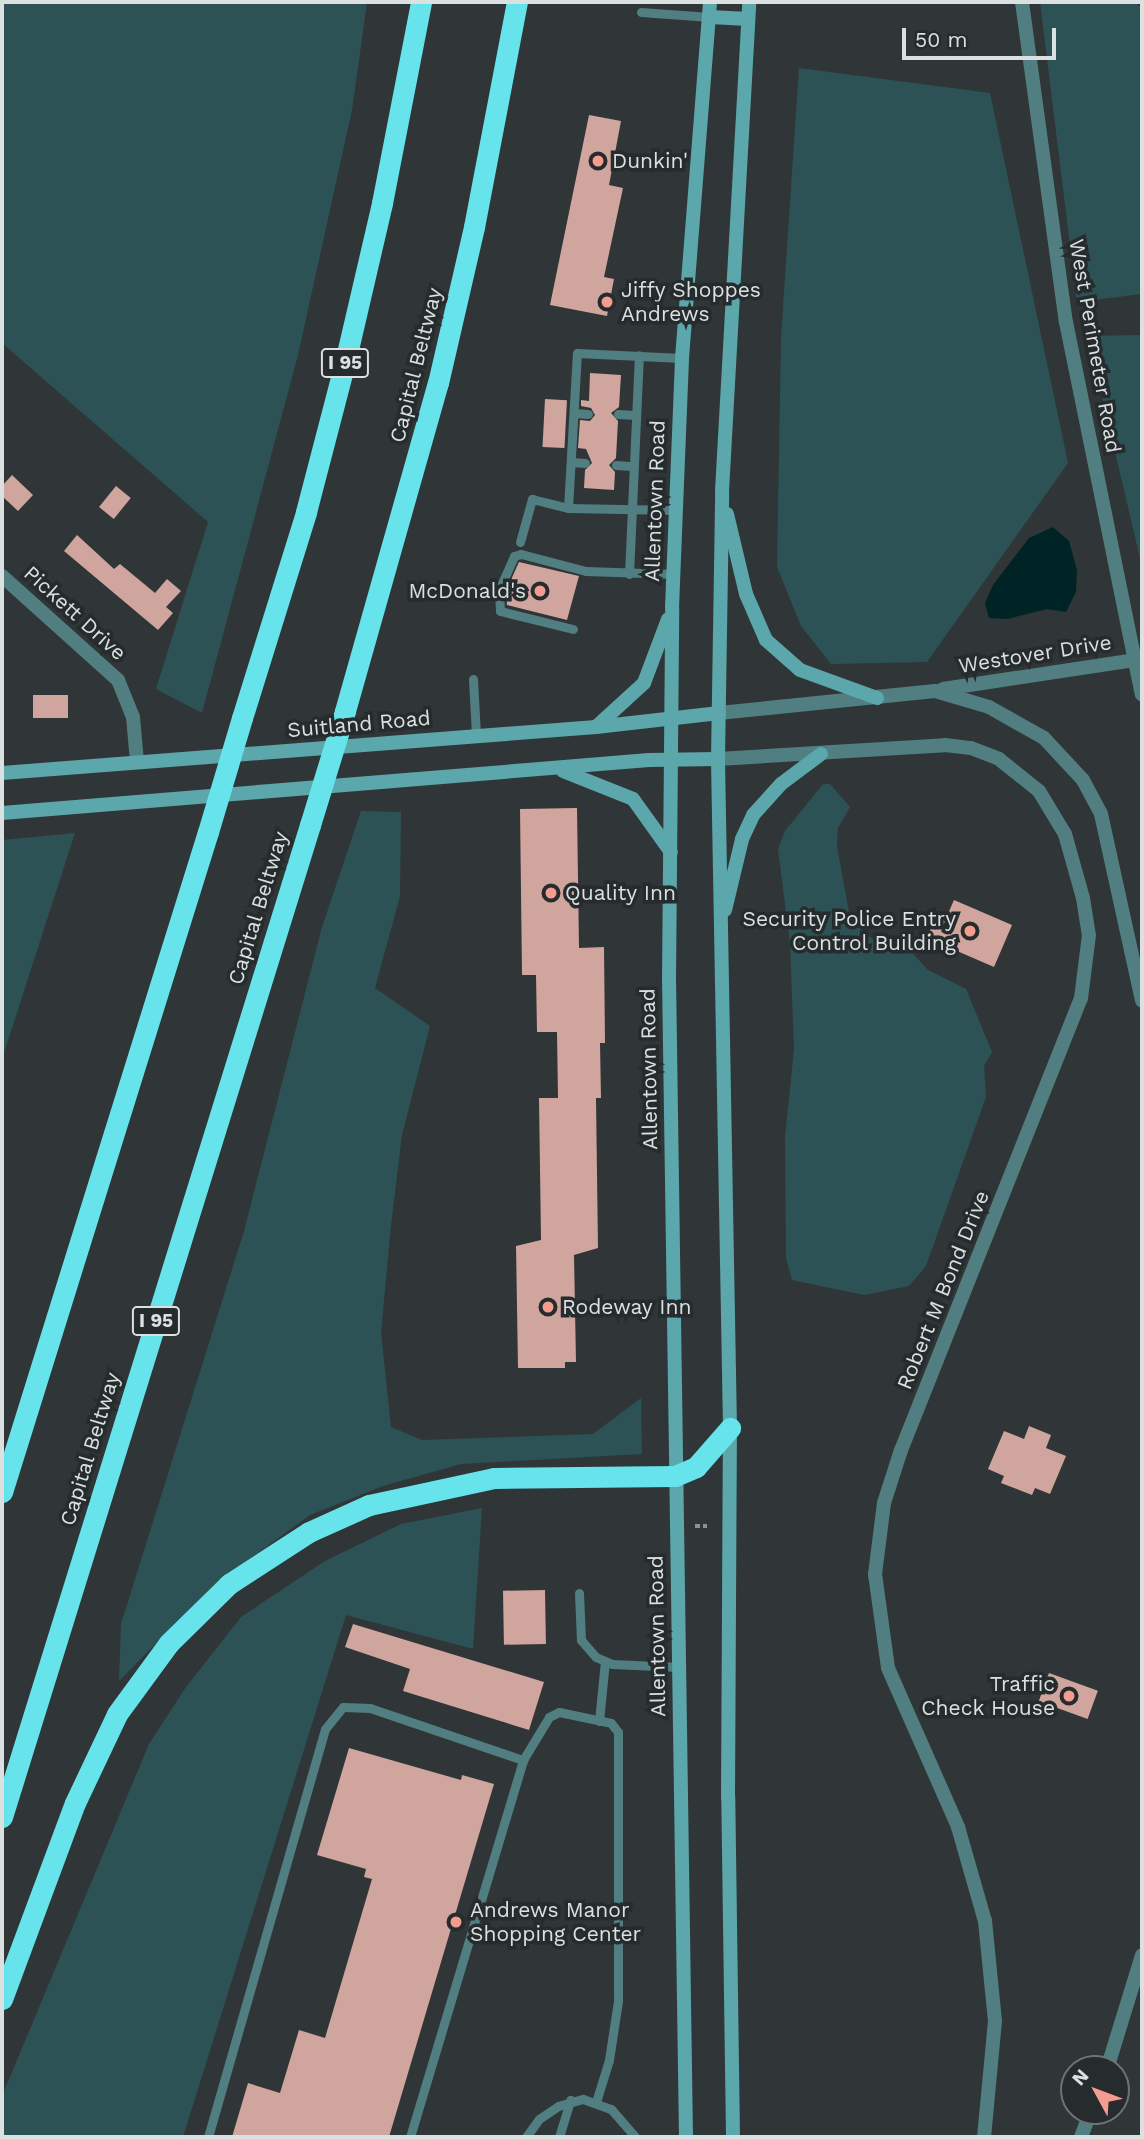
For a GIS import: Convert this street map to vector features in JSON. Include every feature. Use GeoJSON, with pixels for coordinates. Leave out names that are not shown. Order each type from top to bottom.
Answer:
{"type":"FeatureCollection","features":[{"type":"Feature","properties":{"kind":"highway","name":"I 95"},"geometry":{"type":"LineString","coordinates":[[2,1492],[306,512],[382,203],[421,2]]}},
{"type":"Feature","properties":{"kind":"highway","name":"Capital Beltway"},"geometry":{"type":"LineString","coordinates":[[2,1816],[6,1791],[345,711],[438,383],[474,226],[517,2]]}},
{"type":"Feature","properties":{"kind":"highway"},"geometry":{"type":"LineString","coordinates":[[2,1999],[71,1814],[117,1714],[169,1643],[229,1584],[318,1528],[413,1493],[494,1478],[675,1476],[696,1467],[730,1427]]}},
{"type":"Feature","properties":{"kind":"main road","name":"Allentown Road"},"geometry":{"type":"LineString","coordinates":[[686,2137],[675,1476],[672,608],[682,358],[710,2]]}},
{"type":"Feature","properties":{"kind":"main road"},"geometry":{"type":"LineString","coordinates":[[733,2137],[727,1797],[730,1427],[718,759],[722,492],[749,2]]}},
{"type":"Feature","properties":{"kind":"main road"},"geometry":{"type":"LineString","coordinates":[[710,17],[748,19]]}},
{"type":"Feature","properties":{"kind":"main road"},"geometry":{"type":"LineString","coordinates":[[722,492],[746,594],[766,640],[800,670],[877,698]]}},
{"type":"Feature","properties":{"kind":"main road"},"geometry":{"type":"LineString","coordinates":[[596,727],[644,684],[672,608]]}},
{"type":"Feature","properties":{"kind":"main road","name":"Suitland Road"},"geometry":{"type":"LineString","coordinates":[[2,773],[596,727],[719,713]]}},
{"type":"Feature","properties":{"kind":"main road"},"geometry":{"type":"LineString","coordinates":[[720,931],[742,839],[753,815],[781,784],[821,754]]}},
{"type":"Feature","properties":{"kind":"main road"},"geometry":{"type":"LineString","coordinates":[[2,813],[555,768],[718,759]]}},
{"type":"Feature","properties":{"kind":"main road"},"geometry":{"type":"LineString","coordinates":[[555,768],[633,799],[672,853]]}},
{"type":"Feature","properties":{"kind":"street","name":"West Perimeter Road"},"geometry":{"type":"LineString","coordinates":[[1022,2],[1066,322],[1138,659],[1142,694]]}},
{"type":"Feature","properties":{"kind":"street","name":"Pickett Drive"},"geometry":{"type":"LineString","coordinates":[[2,576],[118,680],[133,717],[137,762]]}},
{"type":"Feature","properties":{"kind":"street","name":"Westover Drive"},"geometry":{"type":"LineString","coordinates":[[935,691],[1138,659]]}},
{"type":"Feature","properties":{"kind":"street"},"geometry":{"type":"LineString","coordinates":[[719,713],[935,691],[969,699],[1020,722],[1052,744],[1083,780],[1110,842],[1142,1001]]}},
{"type":"Feature","properties":{"kind":"street","name":"Robert M Bond Drive"},"geometry":{"type":"LineString","coordinates":[[718,759],[945,745],[971,748],[999,760],[1039,791],[1065,834],[1075,859],[1089,935],[1081,998],[901,1450],[884,1503],[877,1548],[877,1608],[888,1668],[958,1827],[985,1922],[995,2021],[984,2137]]}},
{"type":"Feature","properties":{"kind":"street"},"geometry":{"type":"LineString","coordinates":[[1111,2055],[1142,1955]]}},
{"type":"Feature","properties":{"kind":"lane"},"geometry":{"type":"LineString","coordinates":[[641,12],[710,17]]}},
{"type":"Feature","properties":{"kind":"lane"},"geometry":{"type":"LineString","coordinates":[[568,508],[577,353],[682,358]]}},
{"type":"Feature","properties":{"kind":"lane"},"geometry":{"type":"LineString","coordinates":[[625,574],[639,355]]}},
{"type":"Feature","properties":{"kind":"lane"},"geometry":{"type":"LineString","coordinates":[[574,413],[588,414]]}},
{"type":"Feature","properties":{"kind":"lane"},"geometry":{"type":"LineString","coordinates":[[618,414],[635,415]]}},
{"type":"Feature","properties":{"kind":"lane"},"geometry":{"type":"LineString","coordinates":[[571,462],[585,463]]}},
{"type":"Feature","properties":{"kind":"lane"},"geometry":{"type":"LineString","coordinates":[[616,465],[632,466]]}},
{"type":"Feature","properties":{"kind":"lane"},"geometry":{"type":"LineString","coordinates":[[520,542],[532,499],[568,508],[676,510]]}},
{"type":"Feature","properties":{"kind":"lane"},"geometry":{"type":"LineString","coordinates":[[573,629],[500,611],[499,590],[508,561],[521,554],[586,571],[674,574]]}},
{"type":"Feature","properties":{"kind":"lane"},"geometry":{"type":"LineString","coordinates":[[473,679],[476,735]]}},
{"type":"Feature","properties":{"kind":"lane"},"geometry":{"type":"LineString","coordinates":[[579,1593],[580,1640],[605,1661],[679,1667]]}},
{"type":"Feature","properties":{"kind":"lane"},"geometry":{"type":"LineString","coordinates":[[599,1721],[605,1661]]}},
{"type":"Feature","properties":{"kind":"lane"},"geometry":{"type":"LineString","coordinates":[[208,2137],[325,1729],[344,1707],[370,1708],[523,1760]]}},
{"type":"Feature","properties":{"kind":"lane"},"geometry":{"type":"LineString","coordinates":[[410,2137],[523,1760],[548,1717],[558,1712],[611,1723],[618,1732],[618,2001],[609,2060],[596,2102]]}},
{"type":"Feature","properties":{"kind":"lane"},"geometry":{"type":"LineString","coordinates":[[559,2137],[570,2100]]}},
{"type":"Feature","properties":{"kind":"lane"},"geometry":{"type":"LineString","coordinates":[[526,2137],[540,2119],[570,2100],[596,2102],[622,2118],[635,2137]]}},
{"type":"Feature","properties":{"kind":"path"},"geometry":{"type":"LineString","coordinates":[[693,1526],[707,1525]]}},
{"type":"Feature","properties":{"kind":"shaded area"},"geometry":{"type":"Polygon","coordinates":[[[2,2],[367,2],[352,110],[298,355],[202,713],[156,689],[208,522],[2,343],[2,2]]]}},
{"type":"Feature","properties":{"kind":"shaded area"},"geometry":{"type":"Polygon","coordinates":[[[1040,2],[1134,2],[1142,8],[1142,294],[1077,302],[1040,2]]]}},
{"type":"Feature","properties":{"kind":"shaded area"},"geometry":{"type":"Polygon","coordinates":[[[799,68],[990,93],[1068,463],[927,662],[831,664],[801,626],[777,567],[781,338],[799,68]]]}},
{"type":"Feature","properties":{"kind":"shaded area"},"geometry":{"type":"Polygon","coordinates":[[[1142,335],[1142,567],[1088,336],[1142,335]]]}},
{"type":"Feature","properties":{"kind":"shaded area"},"geometry":{"type":"Polygon","coordinates":[[[1053,527],[1069,541],[1077,570],[1076,592],[1066,612],[1047,609],[1007,619],[989,618],[985,603],[993,585],[1029,538],[1053,527]]]}},
{"type":"Feature","properties":{"kind":"shaded area"},"geometry":{"type":"Polygon","coordinates":[[[823,784],[830,784],[850,807],[838,828],[837,846],[850,918],[871,938],[888,947],[906,946],[928,970],[966,989],[992,1052],[984,1066],[986,1097],[926,1266],[909,1286],[864,1295],[792,1280],[786,1258],[785,1137],[794,1049],[790,944],[778,849],[785,831],[823,784]]]}},
{"type":"Feature","properties":{"kind":"shaded area"},"geometry":{"type":"Polygon","coordinates":[[[361,811],[401,812],[400,896],[375,988],[430,1026],[402,1135],[391,1225],[381,1333],[391,1427],[422,1440],[593,1434],[641,1398],[642,1454],[461,1464],[383,1486],[310,1515],[215,1584],[119,1681],[121,1624],[244,1231],[322,927],[361,811]]]}},
{"type":"Feature","properties":{"kind":"shaded area"},"geometry":{"type":"Polygon","coordinates":[[[75,833],[2,1059],[2,840],[75,833]]]}},
{"type":"Feature","properties":{"kind":"shaded area"},"geometry":{"type":"Polygon","coordinates":[[[482,1508],[473,1649],[346,1615],[183,2137],[2,2137],[2,2096],[149,1744],[186,1687],[241,1617],[325,1561],[401,1524],[482,1508]]]}},
{"type":"Feature","properties":{"kind":"building"},"geometry":{"type":"Polygon","coordinates":[[[589,115],[621,121],[609,185],[623,188],[604,277],[614,279],[607,316],[550,305],[589,115]]]}},
{"type":"Feature","properties":{"kind":"building"},"geometry":{"type":"Polygon","coordinates":[[[590,373],[621,375],[619,407],[611,413],[618,421],[616,458],[609,465],[615,472],[614,490],[584,488],[585,470],[592,463],[586,449],[578,448],[580,420],[590,421],[595,415],[591,408],[581,406],[581,400],[589,401],[590,373]]]}},
{"type":"Feature","properties":{"kind":"building"},"geometry":{"type":"Polygon","coordinates":[[[545,399],[567,400],[564,448],[542,447],[545,399]]]}},
{"type":"Feature","properties":{"kind":"building"},"geometry":{"type":"Polygon","coordinates":[[[12,475],[33,495],[18,511],[2,496],[2,486],[12,475]]]}},
{"type":"Feature","properties":{"kind":"building"},"geometry":{"type":"Polygon","coordinates":[[[116,486],[131,498],[114,519],[99,507],[116,486]]]}},
{"type":"Feature","properties":{"kind":"building"},"geometry":{"type":"Polygon","coordinates":[[[77,535],[114,569],[120,564],[155,593],[167,579],[181,591],[166,607],[173,613],[158,630],[64,551],[77,535]]]}},
{"type":"Feature","properties":{"kind":"building","name":"McDonald's"},"geometry":{"type":"Polygon","coordinates":[[[519,562],[579,576],[567,620],[507,605],[506,591],[519,562]]]}},
{"type":"Feature","properties":{"kind":"building"},"geometry":{"type":"Polygon","coordinates":[[[33,695],[68,695],[68,718],[33,718],[33,695]]]}},
{"type":"Feature","properties":{"kind":"building"},"geometry":{"type":"Polygon","coordinates":[[[577,808],[579,948],[604,947],[605,1043],[600,1043],[601,1098],[596,1098],[598,1248],[574,1255],[576,1362],[565,1362],[565,1368],[518,1368],[516,1246],[541,1240],[539,1098],[558,1098],[557,1032],[537,1032],[536,975],[522,975],[520,809],[577,808]]]}},
{"type":"Feature","properties":{"kind":"building","name":"Security Police Entry Control Building"},"geometry":{"type":"Polygon","coordinates":[[[954,900],[1012,925],[994,967],[927,938],[938,912],[947,916],[954,900]]]}},
{"type":"Feature","properties":{"kind":"building"},"geometry":{"type":"Polygon","coordinates":[[[1029,1426],[1051,1435],[1046,1448],[1066,1456],[1050,1494],[1035,1488],[1032,1495],[1001,1483],[1004,1476],[988,1469],[1004,1431],[1024,1439],[1029,1426]]]}},
{"type":"Feature","properties":{"kind":"building"},"geometry":{"type":"Polygon","coordinates":[[[545,1590],[546,1644],[504,1645],[503,1591],[545,1590]]]}},
{"type":"Feature","properties":{"kind":"building"},"geometry":{"type":"Polygon","coordinates":[[[353,1624],[544,1682],[529,1730],[403,1691],[410,1669],[345,1647],[353,1624]]]}},
{"type":"Feature","properties":{"kind":"building","name":"Traffic Check House"},"geometry":{"type":"Polygon","coordinates":[[[1049,1673],[1098,1691],[1088,1719],[1039,1701],[1049,1673]]]}},
{"type":"Feature","properties":{"kind":"building"},"geometry":{"type":"Polygon","coordinates":[[[349,1748],[461,1780],[462,1775],[494,1784],[389,2137],[232,2137],[248,2083],[280,2093],[299,2030],[325,2038],[372,1879],[364,1877],[366,1869],[317,1855],[349,1748]]]}},
{"type":"Feature","properties":{"kind":"place","name":"Dunkin'"},"geometry":{"type":"Point","coordinates":[598,161]}},
{"type":"Feature","properties":{"kind":"place","name":"Jiffy Shoppes Andrews"},"geometry":{"type":"Point","coordinates":[607,302]}},
{"type":"Feature","properties":{"kind":"place","name":"McDonald's"},"geometry":{"type":"Point","coordinates":[540,591]}},
{"type":"Feature","properties":{"kind":"place","name":"Quality Inn"},"geometry":{"type":"Point","coordinates":[551,893]}},
{"type":"Feature","properties":{"kind":"place","name":"Security Police Entry Control Building"},"geometry":{"type":"Point","coordinates":[970,931]}},
{"type":"Feature","properties":{"kind":"place","name":"Rodeway Inn"},"geometry":{"type":"Point","coordinates":[548,1307]}},
{"type":"Feature","properties":{"kind":"place","name":"Traffic Check House"},"geometry":{"type":"Point","coordinates":[1069,1696]}},
{"type":"Feature","properties":{"kind":"place","name":"Andrews Manor Shopping Center"},"geometry":{"type":"Point","coordinates":[456,1922]}}]}
